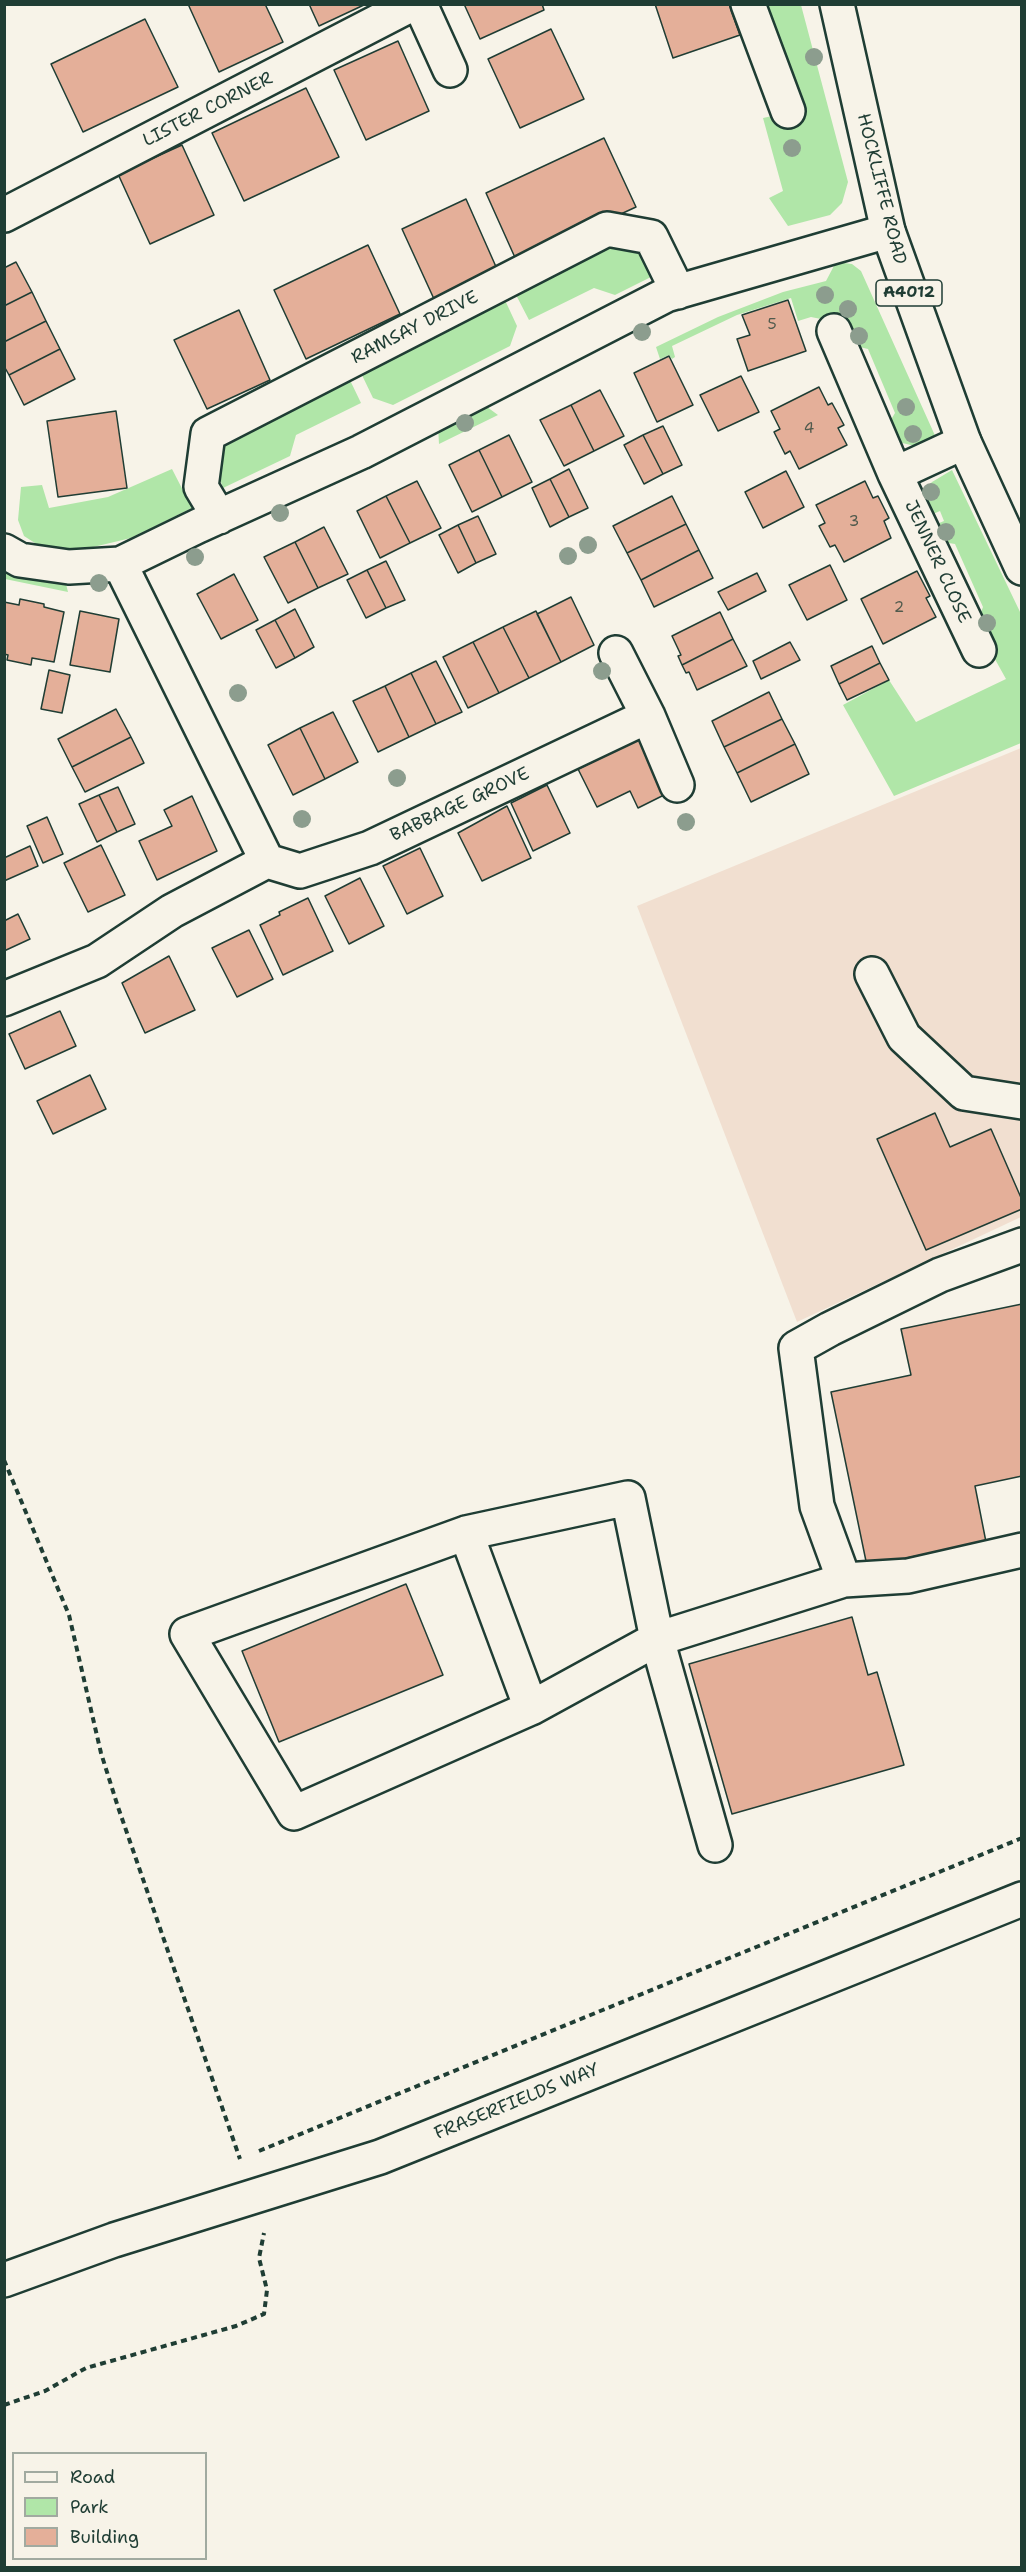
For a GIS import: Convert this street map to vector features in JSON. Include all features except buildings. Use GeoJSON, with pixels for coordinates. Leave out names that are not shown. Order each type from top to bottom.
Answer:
{"type":"FeatureCollection","features":[{"type":"Feature","properties":{"kind":"street","name":"LISTER CORNER"},"geometry":{"type":"LineString","coordinates":[[4,215],[412,4]]}},
{"type":"Feature","properties":{"kind":"street"},"geometry":{"type":"LineString","coordinates":[[420,4],[450,70]]}},
{"type":"Feature","properties":{"kind":"street"},"geometry":{"type":"LineString","coordinates":[[748,4],[788,111]]}},
{"type":"Feature","properties":{"kind":"street","name":"HOCKLIFFE ROAD"},"geometry":{"type":"LineString","coordinates":[[837,4],[888,231],[964,442],[1022,568]]}},
{"type":"Feature","properties":{"kind":"street","name":"RAMSAY DRIVE"},"geometry":{"type":"LineString","coordinates":[[219,517],[201,487],[208,434],[607,229],[651,237],[678,292]]}},
{"type":"Feature","properties":{"kind":"street"},"geometry":{"type":"LineString","coordinates":[[4,551],[20,560],[69,567],[120,564],[361,452],[666,295],[888,231]]}},
{"type":"Feature","properties":{"kind":"street","name":"JENNER CLOSE"},"geometry":{"type":"LineString","coordinates":[[834,331],[895,474],[979,650]]}},
{"type":"Feature","properties":{"kind":"street"},"geometry":{"type":"LineString","coordinates":[[895,474],[964,442]]}},
{"type":"Feature","properties":{"kind":"street"},"geometry":{"type":"LineString","coordinates":[[4,999],[98,961],[172,911],[267,861],[120,564]]}},
{"type":"Feature","properties":{"kind":"street"},"geometry":{"type":"LineString","coordinates":[[616,653],[648,716],[677,785]]}},
{"type":"Feature","properties":{"kind":"street","name":"BABBAGE GROVE"},"geometry":{"type":"LineString","coordinates":[[267,861],[300,871],[370,848],[648,716]]}},
{"type":"Feature","properties":{"kind":"street"},"geometry":{"type":"LineString","coordinates":[[872,974],[904,1037],[964,1093],[1022,1102]]}},
{"type":"Feature","properties":{"kind":"street"},"geometry":{"type":"LineString","coordinates":[[844,1580],[817,1506],[796,1348],[940,1275],[1022,1245]]}},
{"type":"Feature","properties":{"kind":"street"},"geometry":{"type":"LineString","coordinates":[[714,1845],[657,1639],[628,1498],[466,1533],[187,1634],[294,1813],[531,1708],[657,1639],[844,1580],[908,1576],[1022,1550]]}},
{"type":"Feature","properties":{"kind":"street"},"geometry":{"type":"LineString","coordinates":[[466,1533],[531,1708]]}},
{"type":"Feature","properties":{"kind":"street","name":"FRASERFIELDS WAY"},"geometry":{"type":"LineString","coordinates":[[4,2280],[114,2240],[380,2157],[1022,1899]]}},
{"type":"Feature","properties":{"kind":"path"},"geometry":{"type":"LineString","coordinates":[[4,1460],[69,1615],[101,1753],[240,2159],[1022,1838]]}},
{"type":"Feature","properties":{"kind":"path"},"geometry":{"type":"LineString","coordinates":[[4,2405],[45,2391],[86,2368],[236,2326],[264,2314],[267,2290],[259,2258],[267,2224]]}},
{"type":"Feature","properties":{"kind":"shaded area"},"geometry":{"type":"Polygon","coordinates":[[[1021,748],[1021,1217],[797,1322],[637,906],[1021,748]]]}},
{"type":"Feature","properties":{"kind":"green space"},"geometry":{"type":"Polygon","coordinates":[[[753,5],[801,5],[848,182],[842,203],[830,215],[788,226],[769,198],[783,191],[763,118],[791,112],[753,5]]]}},
{"type":"Feature","properties":{"kind":"green space"},"geometry":{"type":"Polygon","coordinates":[[[610,246],[629,249],[641,255],[653,276],[615,295],[594,288],[529,320],[515,293],[610,246]]]}},
{"type":"Feature","properties":{"kind":"green space"},"geometry":{"type":"Polygon","coordinates":[[[836,262],[852,264],[861,271],[937,440],[927,445],[915,446],[898,442],[886,428],[895,413],[868,349],[851,345],[835,314],[821,319],[811,317],[798,321],[791,298],[737,315],[672,346],[675,357],[672,359],[669,355],[660,359],[656,347],[718,317],[783,292],[826,281],[836,262]]]}},
{"type":"Feature","properties":{"kind":"green space"},"geometry":{"type":"Polygon","coordinates":[[[504,298],[517,326],[510,346],[393,405],[373,398],[360,371],[504,298]]]}},
{"type":"Feature","properties":{"kind":"green space"},"geometry":{"type":"Polygon","coordinates":[[[348,376],[361,403],[296,435],[290,456],[223,488],[216,467],[219,450],[230,435],[348,376]]]}},
{"type":"Feature","properties":{"kind":"green space"},"geometry":{"type":"Polygon","coordinates":[[[483,404],[498,415],[439,444],[438,426],[483,404]]]}},
{"type":"Feature","properties":{"kind":"green space"},"geometry":{"type":"Polygon","coordinates":[[[172,469],[192,508],[131,538],[85,549],[61,549],[38,545],[24,536],[18,520],[21,487],[42,485],[49,508],[108,497],[172,469]]]}},
{"type":"Feature","properties":{"kind":"green space"},"geometry":{"type":"Polygon","coordinates":[[[952,470],[1021,614],[1021,743],[894,796],[843,705],[889,680],[916,722],[1006,679],[976,625],[983,607],[955,544],[936,541],[932,526],[944,521],[940,511],[926,517],[922,497],[925,489],[952,470]]]}},
{"type":"Feature","properties":{"kind":"green space"},"geometry":{"type":"Polygon","coordinates":[[[4,563],[64,576],[68,592],[5,579],[4,563]]]}}]}
